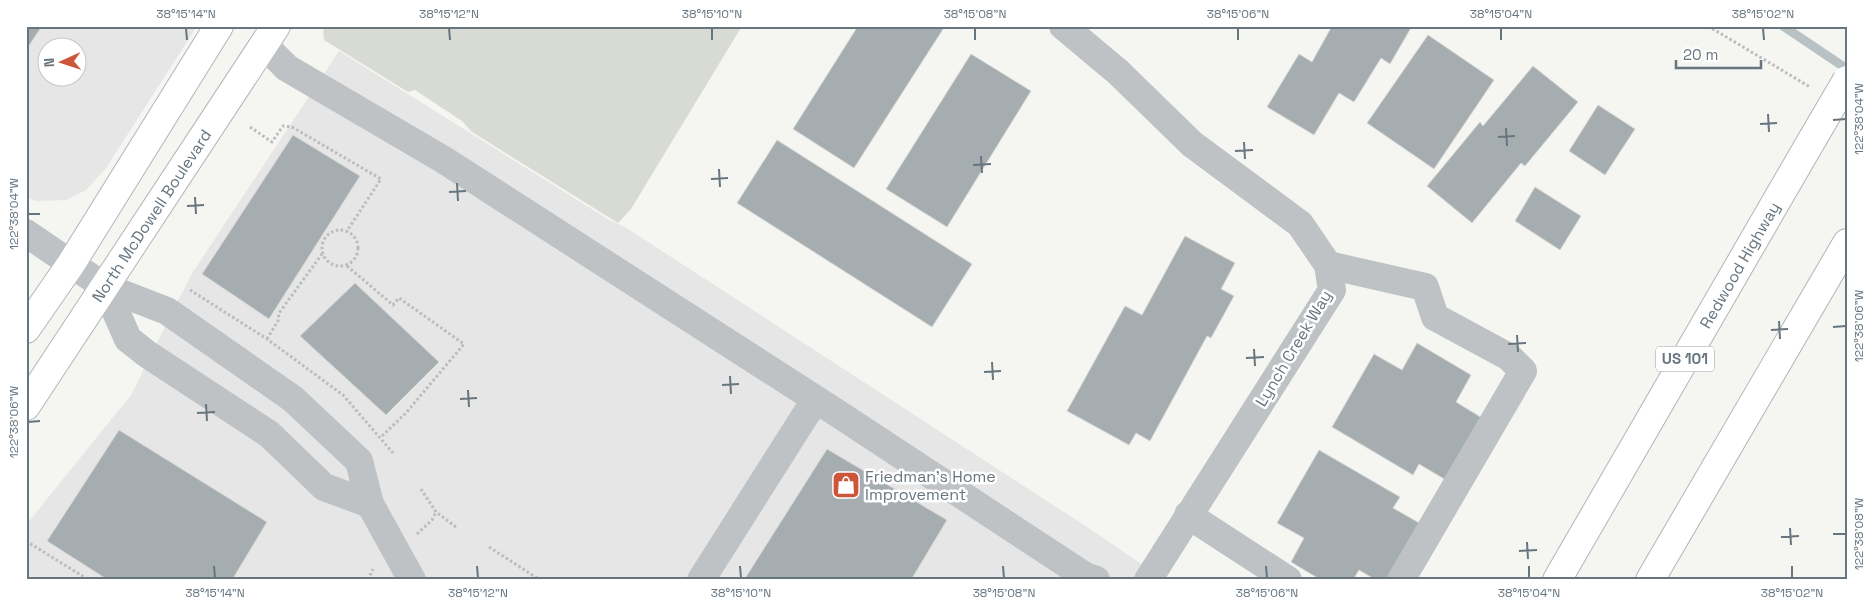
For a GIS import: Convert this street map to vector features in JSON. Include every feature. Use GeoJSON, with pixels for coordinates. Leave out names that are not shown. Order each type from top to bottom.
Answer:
{"type":"FeatureCollection","features":[{"type":"Feature","properties":{"kind":"main road"},"geometry":{"type":"LineString","coordinates":[[26,329],[71,264],[219,26]]}},
{"type":"Feature","properties":{"kind":"main road","name":"North McDowell Boulevard"},"geometry":{"type":"LineString","coordinates":[[26,406],[106,288],[270,36]]}},
{"type":"Feature","properties":{"kind":"main road","name":"Redwood Highway"},"geometry":{"type":"LineString","coordinates":[[1557,580],[1847,80]]}},
{"type":"Feature","properties":{"kind":"main road"},"geometry":{"type":"LineString","coordinates":[[1650,580],[1847,243]]}},
{"type":"Feature","properties":{"kind":"street","name":"Lynch Creek Way"},"geometry":{"type":"LineString","coordinates":[[1063,26],[1118,72],[1192,144],[1300,224],[1328,265],[1332,290],[1148,580]]}},
{"type":"Feature","properties":{"kind":"street"},"geometry":{"type":"LineString","coordinates":[[270,36],[288,68],[452,166],[1085,576],[1096,580]]}},
{"type":"Feature","properties":{"kind":"street"},"geometry":{"type":"LineString","coordinates":[[26,233],[106,288],[167,311],[293,399],[359,462],[370,504],[412,580]]}},
{"type":"Feature","properties":{"kind":"street"},"geometry":{"type":"LineString","coordinates":[[1328,265],[1425,287],[1435,317],[1509,357],[1523,371],[1401,580]]}},
{"type":"Feature","properties":{"kind":"street"},"geometry":{"type":"LineString","coordinates":[[106,288],[128,338],[147,354],[269,434],[324,487],[370,504]]}},
{"type":"Feature","properties":{"kind":"street"},"geometry":{"type":"LineString","coordinates":[[701,580],[816,400]]}},
{"type":"Feature","properties":{"kind":"street"},"geometry":{"type":"LineString","coordinates":[[1188,515],[1288,580]]}},
{"type":"Feature","properties":{"kind":"path"},"geometry":{"type":"LineString","coordinates":[[1708,26],[1814,90]]}},
{"type":"Feature","properties":{"kind":"path"},"geometry":{"type":"LineString","coordinates":[[250,127],[272,142],[283,126],[292,126],[381,179],[347,231]]}},
{"type":"Feature","properties":{"kind":"path"},"geometry":{"type":"LineString","coordinates":[[335,231],[347,231],[356,239],[359,252],[352,263],[347,266],[335,266],[325,259],[323,242],[326,237],[335,231]]}},
{"type":"Feature","properties":{"kind":"path"},"geometry":{"type":"LineString","coordinates":[[267,339],[278,321],[279,313],[323,253]]}},
{"type":"Feature","properties":{"kind":"path"},"geometry":{"type":"LineString","coordinates":[[347,266],[393,305],[399,298],[464,344],[406,413],[381,437]]}},
{"type":"Feature","properties":{"kind":"path"},"geometry":{"type":"LineString","coordinates":[[421,489],[436,512],[456,526]]}},
{"type":"Feature","properties":{"kind":"path"},"geometry":{"type":"LineString","coordinates":[[413,538],[432,520],[436,512]]}},
{"type":"Feature","properties":{"kind":"path"},"geometry":{"type":"LineString","coordinates":[[26,541],[89,580]]}},
{"type":"Feature","properties":{"kind":"path"},"geometry":{"type":"LineString","coordinates":[[489,547],[540,580]]}},
{"type":"Feature","properties":{"kind":"shaded area"},"geometry":{"type":"Polygon","coordinates":[[[26,26],[197,26],[106,168],[86,190],[66,200],[35,201],[26,196],[26,26]]]}},
{"type":"Feature","properties":{"kind":"shaded area"},"geometry":{"type":"Polygon","coordinates":[[[323,26],[742,26],[631,209],[618,223],[472,132],[462,121],[415,90],[408,92],[324,40],[323,26]]]}},
{"type":"Feature","properties":{"kind":"shaded area"},"geometry":{"type":"Polygon","coordinates":[[[339,51],[609,220],[625,227],[1090,529],[1165,580],[26,580],[26,525],[131,395],[191,275],[339,51]]]}},
{"type":"Feature","properties":{"kind":"building"},"geometry":{"type":"Polygon","coordinates":[[[26,26],[42,26],[26,50],[26,26]]]}},
{"type":"Feature","properties":{"kind":"building"},"geometry":{"type":"Polygon","coordinates":[[[858,26],[945,26],[854,168],[793,129],[858,26]]]}},
{"type":"Feature","properties":{"kind":"building"},"geometry":{"type":"Polygon","coordinates":[[[1332,26],[1412,26],[1390,64],[1381,58],[1354,102],[1339,93],[1314,135],[1267,107],[1299,54],[1312,62],[1332,26]]]}},
{"type":"Feature","properties":{"kind":"building"},"geometry":{"type":"Polygon","coordinates":[[[1428,35],[1494,80],[1434,169],[1367,123],[1428,35]]]}},
{"type":"Feature","properties":{"kind":"building"},"geometry":{"type":"Polygon","coordinates":[[[971,54],[1031,91],[947,227],[886,189],[971,54]]]}},
{"type":"Feature","properties":{"kind":"building"},"geometry":{"type":"Polygon","coordinates":[[[1533,66],[1578,102],[1525,166],[1521,163],[1472,223],[1427,186],[1480,122],[1483,126],[1533,66]]]}},
{"type":"Feature","properties":{"kind":"building"},"geometry":{"type":"Polygon","coordinates":[[[1598,105],[1635,129],[1605,175],[1569,151],[1598,105]]]}},
{"type":"Feature","properties":{"kind":"building"},"geometry":{"type":"Polygon","coordinates":[[[293,135],[360,176],[269,319],[202,274],[293,135]]]}},
{"type":"Feature","properties":{"kind":"building"},"geometry":{"type":"Polygon","coordinates":[[[777,140],[972,264],[932,327],[737,203],[777,140]]]}},
{"type":"Feature","properties":{"kind":"building"},"geometry":{"type":"Polygon","coordinates":[[[1535,187],[1581,216],[1560,250],[1515,221],[1535,187]]]}},
{"type":"Feature","properties":{"kind":"building"},"geometry":{"type":"Polygon","coordinates":[[[1185,236],[1235,263],[1221,289],[1234,296],[1211,338],[1207,336],[1150,441],[1136,433],[1129,445],[1067,411],[1125,306],[1142,315],[1185,236]]]}},
{"type":"Feature","properties":{"kind":"building"},"geometry":{"type":"Polygon","coordinates":[[[355,283],[439,362],[386,415],[300,336],[355,283]]]}},
{"type":"Feature","properties":{"kind":"building"},"geometry":{"type":"Polygon","coordinates":[[[1417,343],[1471,375],[1456,402],[1482,418],[1446,480],[1419,464],[1413,475],[1332,427],[1374,354],[1402,370],[1417,343]]]}},
{"type":"Feature","properties":{"kind":"building"},"geometry":{"type":"Polygon","coordinates":[[[119,430],[267,522],[232,580],[108,580],[47,541],[119,430]]]}},
{"type":"Feature","properties":{"kind":"building","name":"Friedman's Home Improvement"},"geometry":{"type":"Polygon","coordinates":[[[827,449],[947,520],[911,580],[744,580],[827,449]]]}},
{"type":"Feature","properties":{"kind":"building"},"geometry":{"type":"Polygon","coordinates":[[[1319,450],[1400,497],[1393,508],[1421,524],[1389,580],[1376,580],[1359,570],[1353,580],[1321,580],[1291,562],[1304,538],[1277,523],[1319,450]]]}},
{"type":"Feature","properties":{"kind":"waterway"},"geometry":{"type":"LineString","coordinates":[[1783,26],[1847,69]]}},
{"type":"Feature","properties":{"kind":"place","name":"Friedman's Home Improvement"},"geometry":{"type":"Point","coordinates":[846,485]}}]}
